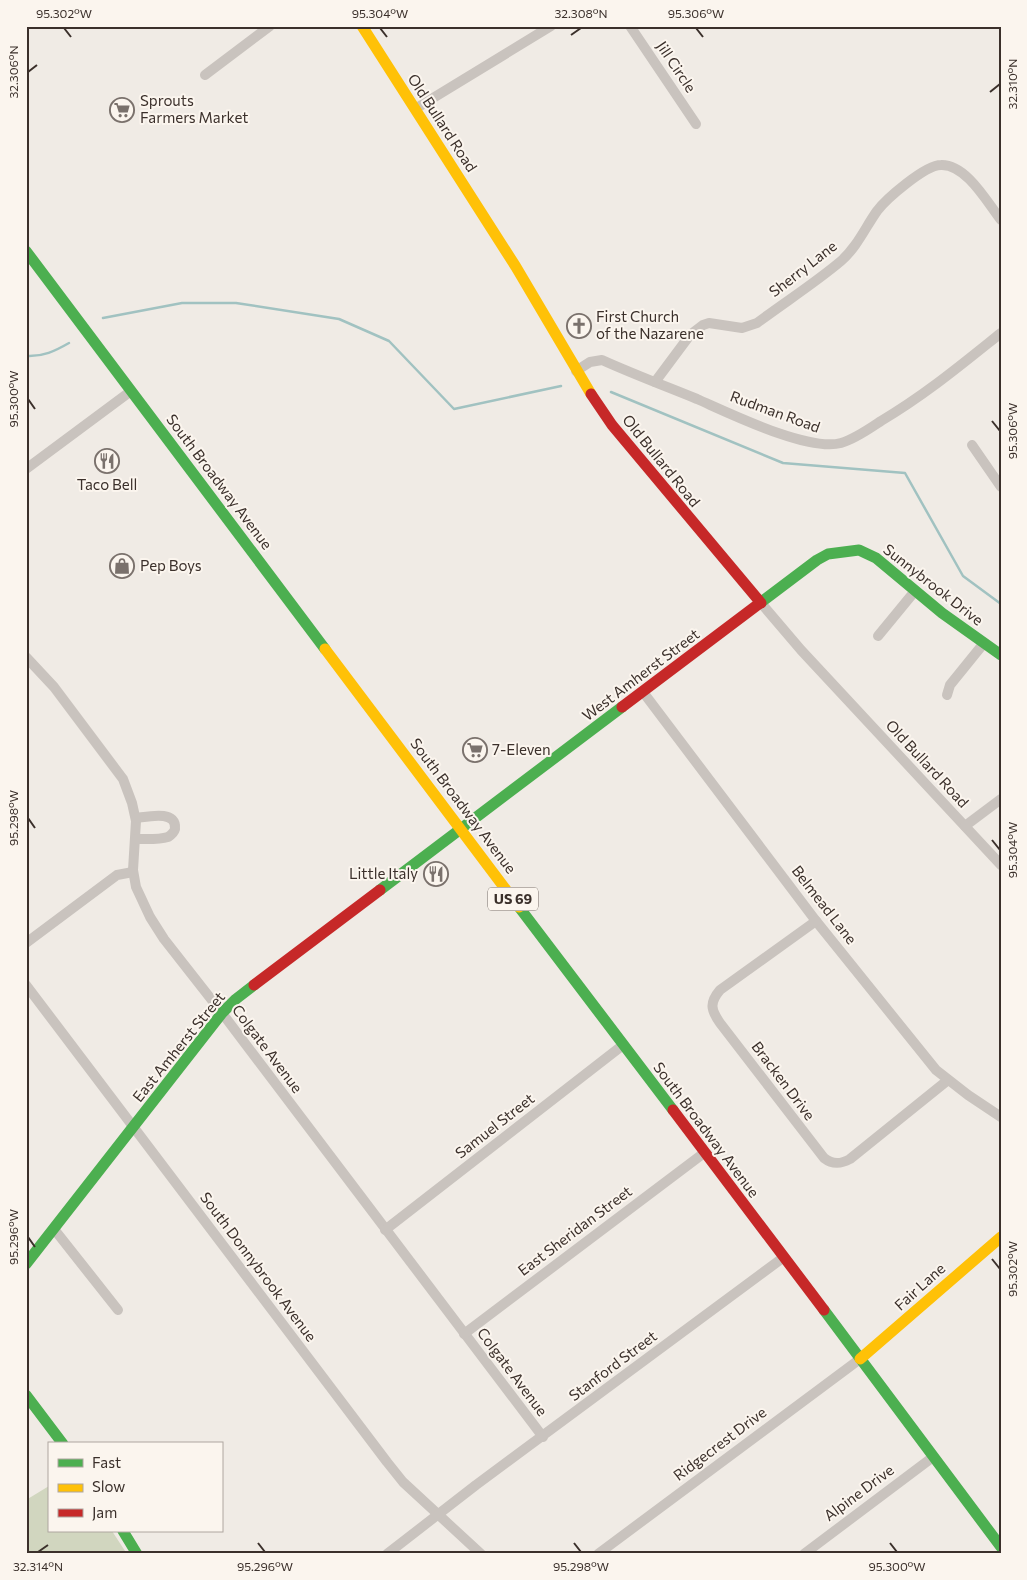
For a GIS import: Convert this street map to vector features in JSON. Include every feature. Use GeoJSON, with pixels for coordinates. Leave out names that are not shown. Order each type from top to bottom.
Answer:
{"type":"FeatureCollection","features":[{"type":"Feature","properties":{"kind":"main road","name":"Old Bullard Road"},"geometry":{"type":"LineString","coordinates":[[362,26],[516,267],[576,371],[612,425],[760,603]]}},
{"type":"Feature","properties":{"kind":"main road","name":"South Broadway Avenue"},"geometry":{"type":"LineString","coordinates":[[26,251],[1001,1548]]}},
{"type":"Feature","properties":{"kind":"main road","name":"Sunnybrook Drive"},"geometry":{"type":"LineString","coordinates":[[842,551],[858,550],[876,558],[942,613],[1001,655]]}},
{"type":"Feature","properties":{"kind":"main road","name":"West Amherst Street"},"geometry":{"type":"LineString","coordinates":[[461,828],[818,560],[828,554],[842,551]]}},
{"type":"Feature","properties":{"kind":"main road","name":"East Amherst Street"},"geometry":{"type":"LineString","coordinates":[[26,1264],[222,1013],[236,999],[461,828]]}},
{"type":"Feature","properties":{"kind":"main road","name":"Fair Lane"},"geometry":{"type":"LineString","coordinates":[[860,1359],[1001,1237]]}},
{"type":"Feature","properties":{"kind":"main road"},"geometry":{"type":"LineString","coordinates":[[26,1395],[61,1442]]}},
{"type":"Feature","properties":{"kind":"main road"},"geometry":{"type":"LineString","coordinates":[[124,1532],[137,1554]]}},
{"type":"Feature","properties":{"kind":"street"},"geometry":{"type":"LineString","coordinates":[[206,74],[270,26]]}},
{"type":"Feature","properties":{"kind":"street"},"geometry":{"type":"LineString","coordinates":[[415,109],[551,26]]}},
{"type":"Feature","properties":{"kind":"street","name":"Jill Circle"},"geometry":{"type":"LineString","coordinates":[[630,26],[696,124]]}},
{"type":"Feature","properties":{"kind":"street","name":"Sherry Lane"},"geometry":{"type":"LineString","coordinates":[[655,382],[690,335],[703,325],[709,323],[742,328],[757,322],[842,260],[856,244],[877,210],[892,196],[928,169],[940,164],[960,171],[970,180],[1001,220]]}},
{"type":"Feature","properties":{"kind":"street","name":"Rudman Road"},"geometry":{"type":"LineString","coordinates":[[576,371],[590,362],[602,360],[748,421],[821,445],[840,443],[867,430],[933,388],[1001,334]]}},
{"type":"Feature","properties":{"kind":"street"},"geometry":{"type":"LineString","coordinates":[[26,469],[131,391]]}},
{"type":"Feature","properties":{"kind":"street"},"geometry":{"type":"LineString","coordinates":[[972,446],[1001,487]]}},
{"type":"Feature","properties":{"kind":"street"},"geometry":{"type":"LineString","coordinates":[[878,636],[915,591]]}},
{"type":"Feature","properties":{"kind":"street","name":"Old Bullard Road"},"geometry":{"type":"LineString","coordinates":[[760,603],[801,650],[1001,865]]}},
{"type":"Feature","properties":{"kind":"street"},"geometry":{"type":"LineString","coordinates":[[947,695],[950,685],[984,643]]}},
{"type":"Feature","properties":{"kind":"street","name":"Colgate Avenue"},"geometry":{"type":"LineString","coordinates":[[26,657],[54,687],[119,773],[131,798],[136,818],[133,872],[140,897],[153,922],[171,949],[222,1013],[543,1437]]}},
{"type":"Feature","properties":{"kind":"street","name":"Belmead Lane"},"geometry":{"type":"LineString","coordinates":[[642,692],[816,920],[936,1070],[1001,1117]]}},
{"type":"Feature","properties":{"kind":"street"},"geometry":{"type":"LineString","coordinates":[[964,826],[1001,799]]}},
{"type":"Feature","properties":{"kind":"street"},"geometry":{"type":"LineString","coordinates":[[136,818],[165,816],[173,821],[175,827],[174,833],[167,837],[136,839]]}},
{"type":"Feature","properties":{"kind":"street"},"geometry":{"type":"LineString","coordinates":[[26,943],[117,875],[133,872]]}},
{"type":"Feature","properties":{"kind":"street","name":"Bracken Drive"},"geometry":{"type":"LineString","coordinates":[[816,920],[720,990],[714,998],[712,1005],[720,1023],[824,1158],[835,1163],[843,1163],[850,1159],[948,1080]]}},
{"type":"Feature","properties":{"kind":"street","name":"South Donnybrook Avenue"},"geometry":{"type":"LineString","coordinates":[[26,985],[387,1462],[403,1482],[481,1554]]}},
{"type":"Feature","properties":{"kind":"street","name":"Samuel Street"},"geometry":{"type":"LineString","coordinates":[[385,1230],[623,1045]]}},
{"type":"Feature","properties":{"kind":"street","name":"East Sheridan Street"},"geometry":{"type":"LineString","coordinates":[[464,1334],[704,1153]]}},
{"type":"Feature","properties":{"kind":"street"},"geometry":{"type":"LineString","coordinates":[[54,1229],[118,1310]]}},
{"type":"Feature","properties":{"kind":"street","name":"Stanford Street"},"geometry":{"type":"LineString","coordinates":[[387,1554],[476,1485],[784,1257]]}},
{"type":"Feature","properties":{"kind":"street","name":"Ridgecrest Drive"},"geometry":{"type":"LineString","coordinates":[[598,1554],[860,1359]]}},
{"type":"Feature","properties":{"kind":"street","name":"Alpine Drive"},"geometry":{"type":"LineString","coordinates":[[804,1554],[933,1457]]}},
{"type":"Feature","properties":{"kind":"green space"},"geometry":{"type":"Polygon","coordinates":[[[48,1487],[48,1532],[113,1532],[127,1554],[26,1554],[26,1500],[48,1487]]]}},
{"type":"Feature","properties":{"kind":"waterway"},"geometry":{"type":"LineString","coordinates":[[103,318],[182,303],[236,303],[339,319],[389,341],[454,409],[561,386]]}},
{"type":"Feature","properties":{"kind":"waterway"},"geometry":{"type":"LineString","coordinates":[[26,356],[38,356],[49,353],[69,343]]}},
{"type":"Feature","properties":{"kind":"waterway"},"geometry":{"type":"LineString","coordinates":[[611,392],[783,463],[905,473],[963,576],[1001,604]]}},
{"type":"Feature","properties":{"kind":"traffic: fast"},"geometry":{"type":"LineString","coordinates":[[26,251],[325,649]]}},
{"type":"Feature","properties":{"kind":"traffic: fast"},"geometry":{"type":"LineString","coordinates":[[760,603],[817,560],[828,554],[859,550],[876,558],[942,613],[1001,655]]}},
{"type":"Feature","properties":{"kind":"traffic: fast"},"geometry":{"type":"LineString","coordinates":[[380,890],[622,707]]}},
{"type":"Feature","properties":{"kind":"traffic: fast"},"geometry":{"type":"LineString","coordinates":[[519,907],[673,1110]]}},
{"type":"Feature","properties":{"kind":"traffic: fast"},"geometry":{"type":"LineString","coordinates":[[26,1264],[222,1013],[254,985]]}},
{"type":"Feature","properties":{"kind":"traffic: fast"},"geometry":{"type":"LineString","coordinates":[[824,1310],[1001,1547]]}},
{"type":"Feature","properties":{"kind":"traffic: fast"},"geometry":{"type":"LineString","coordinates":[[26,1395],[61,1442]]}},
{"type":"Feature","properties":{"kind":"traffic: fast"},"geometry":{"type":"LineString","coordinates":[[124,1532],[137,1554]]}},
{"type":"Feature","properties":{"kind":"traffic: slow"},"geometry":{"type":"LineString","coordinates":[[362,26],[516,267],[591,394]]}},
{"type":"Feature","properties":{"kind":"traffic: slow"},"geometry":{"type":"LineString","coordinates":[[325,649],[519,907]]}},
{"type":"Feature","properties":{"kind":"traffic: slow"},"geometry":{"type":"LineString","coordinates":[[860,1359],[1001,1237]]}},
{"type":"Feature","properties":{"kind":"traffic: jam"},"geometry":{"type":"LineString","coordinates":[[591,394],[612,425],[761,603]]}},
{"type":"Feature","properties":{"kind":"traffic: jam"},"geometry":{"type":"LineString","coordinates":[[622,707],[760,603]]}},
{"type":"Feature","properties":{"kind":"traffic: jam"},"geometry":{"type":"LineString","coordinates":[[254,985],[380,890]]}},
{"type":"Feature","properties":{"kind":"traffic: jam"},"geometry":{"type":"LineString","coordinates":[[673,1110],[824,1310]]}},
{"type":"Feature","properties":{"kind":"place","name":"Sprouts Farmers Market"},"geometry":{"type":"Point","coordinates":[122,110]}},
{"type":"Feature","properties":{"kind":"place","name":"First Church of the Nazarene"},"geometry":{"type":"Point","coordinates":[579,326]}},
{"type":"Feature","properties":{"kind":"place","name":"Taco Bell"},"geometry":{"type":"Point","coordinates":[107,461]}},
{"type":"Feature","properties":{"kind":"place","name":"Pep Boys"},"geometry":{"type":"Point","coordinates":[122,566]}},
{"type":"Feature","properties":{"kind":"place","name":"7-Eleven"},"geometry":{"type":"Point","coordinates":[475,750]}},
{"type":"Feature","properties":{"kind":"place","name":"Little Italy"},"geometry":{"type":"Point","coordinates":[436,874]}}]}
